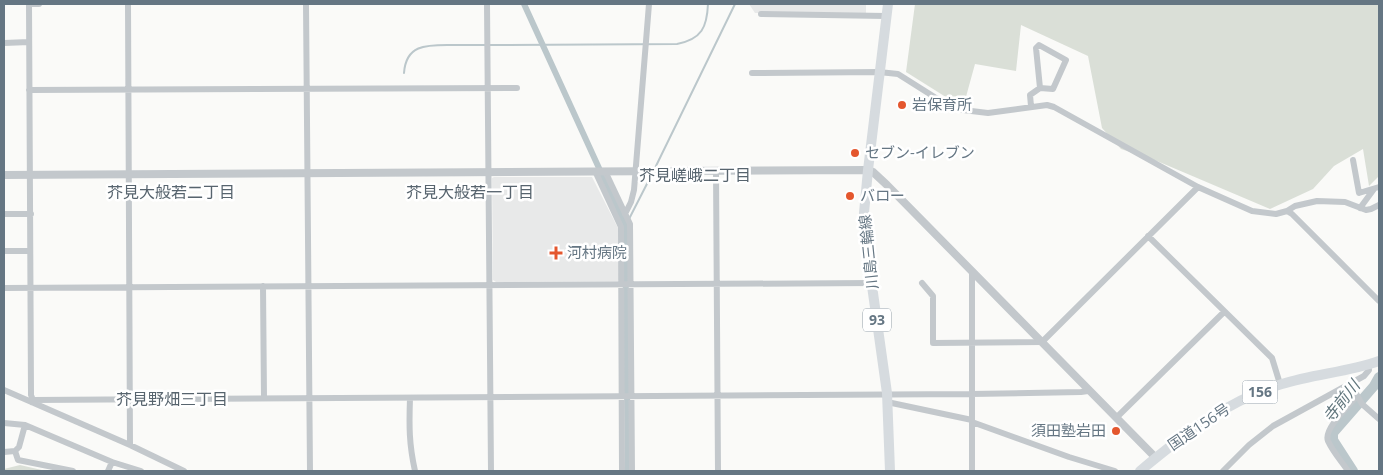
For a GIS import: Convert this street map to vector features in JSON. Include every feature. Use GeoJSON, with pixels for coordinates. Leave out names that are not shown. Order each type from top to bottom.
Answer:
{"type":"FeatureCollection","features":[{"type":"Feature","properties":{"kind":"main road","name":"川島三輪線"},"geometry":{"type":"LineString","coordinates":[[888,4],[864,213],[865,236],[887,398],[890,471]]}},
{"type":"Feature","properties":{"kind":"main road","name":"国道156号"},"geometry":{"type":"LineString","coordinates":[[1140,471],[1186,433],[1238,401],[1280,384],[1379,362]]}},
{"type":"Feature","properties":{"kind":"street"},"geometry":{"type":"LineString","coordinates":[[32,401],[29,4],[39,4]]}},
{"type":"Feature","properties":{"kind":"street"},"geometry":{"type":"LineString","coordinates":[[128,4],[130,445]]}},
{"type":"Feature","properties":{"kind":"street"},"geometry":{"type":"LineString","coordinates":[[306,4],[310,471]]}},
{"type":"Feature","properties":{"kind":"street"},"geometry":{"type":"LineString","coordinates":[[487,4],[491,471]]}},
{"type":"Feature","properties":{"kind":"street"},"geometry":{"type":"LineString","coordinates":[[625,214],[634,190],[649,4]]}},
{"type":"Feature","properties":{"kind":"street"},"geometry":{"type":"LineString","coordinates":[[761,14],[886,16]]}},
{"type":"Feature","properties":{"kind":"street"},"geometry":{"type":"LineString","coordinates":[[4,43],[29,42]]}},
{"type":"Feature","properties":{"kind":"street"},"geometry":{"type":"LineString","coordinates":[[1032,106],[1030,95],[1040,88],[1053,88],[1066,60],[1039,45],[1036,48],[1040,88]]}},
{"type":"Feature","properties":{"kind":"street"},"geometry":{"type":"LineString","coordinates":[[752,73],[879,72],[898,74],[936,98],[964,110],[988,112],[1046,104],[1198,187],[1252,211],[1265,213],[1288,211],[1296,206],[1317,201],[1335,201],[1371,210],[1379,205]]}},
{"type":"Feature","properties":{"kind":"street"},"geometry":{"type":"LineString","coordinates":[[29,90],[517,88]]}},
{"type":"Feature","properties":{"kind":"street"},"geometry":{"type":"LineString","coordinates":[[1353,160],[1359,193],[1376,188]]}},
{"type":"Feature","properties":{"kind":"street"},"geometry":{"type":"LineString","coordinates":[[716,170],[718,471]]}},
{"type":"Feature","properties":{"kind":"street"},"geometry":{"type":"LineString","coordinates":[[4,175],[868,170],[888,185],[1155,457]]}},
{"type":"Feature","properties":{"kind":"street"},"geometry":{"type":"LineString","coordinates":[[596,171],[621,227],[622,471]]}},
{"type":"Feature","properties":{"kind":"street"},"geometry":{"type":"LineString","coordinates":[[605,171],[630,224],[632,471]]}},
{"type":"Feature","properties":{"kind":"street"},"geometry":{"type":"LineString","coordinates":[[922,283],[933,296],[933,343],[1042,342],[1198,187]]}},
{"type":"Feature","properties":{"kind":"street"},"geometry":{"type":"LineString","coordinates":[[1360,208],[1376,188]]}},
{"type":"Feature","properties":{"kind":"street"},"geometry":{"type":"LineString","coordinates":[[1288,211],[1379,301]]}},
{"type":"Feature","properties":{"kind":"street"},"geometry":{"type":"LineString","coordinates":[[4,214],[31,214]]}},
{"type":"Feature","properties":{"kind":"street"},"geometry":{"type":"LineString","coordinates":[[1148,236],[1272,358],[1280,384]]}},
{"type":"Feature","properties":{"kind":"street"},"geometry":{"type":"LineString","coordinates":[[4,252],[30,251]]}},
{"type":"Feature","properties":{"kind":"street"},"geometry":{"type":"LineString","coordinates":[[972,272],[972,471]]}},
{"type":"Feature","properties":{"kind":"street"},"geometry":{"type":"LineString","coordinates":[[4,288],[872,283]]}},
{"type":"Feature","properties":{"kind":"street"},"geometry":{"type":"LineString","coordinates":[[263,286],[264,398]]}},
{"type":"Feature","properties":{"kind":"street"},"geometry":{"type":"LineString","coordinates":[[1116,418],[1224,312]]}},
{"type":"Feature","properties":{"kind":"street"},"geometry":{"type":"LineString","coordinates":[[1226,470],[1248,445],[1273,426],[1364,376],[1369,370],[1368,365]]}},
{"type":"Feature","properties":{"kind":"street"},"geometry":{"type":"LineString","coordinates":[[1350,383],[1362,404],[1379,419]]}},
{"type":"Feature","properties":{"kind":"street"},"geometry":{"type":"LineString","coordinates":[[4,390],[130,445],[184,471]]}},
{"type":"Feature","properties":{"kind":"street"},"geometry":{"type":"LineString","coordinates":[[32,401],[718,395],[887,398],[1081,392],[1088,390]]}},
{"type":"Feature","properties":{"kind":"street"},"geometry":{"type":"LineString","coordinates":[[1348,471],[1328,440],[1328,433],[1331,426],[1357,396]]}},
{"type":"Feature","properties":{"kind":"street"},"geometry":{"type":"LineString","coordinates":[[410,398],[409,447],[415,471]]}},
{"type":"Feature","properties":{"kind":"street"},"geometry":{"type":"LineString","coordinates":[[887,398],[972,421],[1069,457],[1115,471]]}},
{"type":"Feature","properties":{"kind":"street"},"geometry":{"type":"LineString","coordinates":[[4,422],[25,424],[112,462],[141,471]]}},
{"type":"Feature","properties":{"kind":"street"},"geometry":{"type":"LineString","coordinates":[[25,424],[16,451],[18,460],[73,471]]}},
{"type":"Feature","properties":{"kind":"street"},"geometry":{"type":"LineString","coordinates":[[4,452],[16,451]]}},
{"type":"Feature","properties":{"kind":"street"},"geometry":{"type":"LineString","coordinates":[[108,471],[112,462]]}},
{"type":"Feature","properties":{"kind":"shaded area"},"geometry":{"type":"Polygon","coordinates":[[[749,4],[866,4],[866,13],[755,13],[749,4]]]}},
{"type":"Feature","properties":{"kind":"shaded area"},"geometry":{"type":"Polygon","coordinates":[[[915,4],[1379,4],[1379,176],[1369,186],[1363,149],[1334,166],[1313,189],[1270,209],[1157,161],[1121,149],[1102,128],[1088,56],[1021,25],[1016,71],[975,64],[964,104],[957,104],[906,72],[915,4]]]}},
{"type":"Feature","properties":{"kind":"shaded area","name":"河村病院"},"geometry":{"type":"Polygon","coordinates":[[[592,177],[618,228],[618,281],[496,282],[493,280],[492,178],[592,177]]]}},
{"type":"Feature","properties":{"kind":"shaded area"},"geometry":{"type":"Polygon","coordinates":[[[20,465],[46,471],[4,471],[4,469],[20,465]]]}},
{"type":"Feature","properties":{"kind":"waterway"},"geometry":{"type":"LineString","coordinates":[[524,4],[625,225],[628,471]]}},
{"type":"Feature","properties":{"kind":"waterway"},"geometry":{"type":"LineString","coordinates":[[489,45],[677,44],[692,39],[702,31],[708,4]]}},
{"type":"Feature","properties":{"kind":"waterway"},"geometry":{"type":"LineString","coordinates":[[655,168],[735,4]]}},
{"type":"Feature","properties":{"kind":"waterway"},"geometry":{"type":"LineString","coordinates":[[404,73],[409,56],[419,48],[433,45],[485,45]]}},
{"type":"Feature","properties":{"kind":"waterway"},"geometry":{"type":"LineString","coordinates":[[629,219],[652,174]]}},
{"type":"Feature","properties":{"kind":"waterway","name":"寺前川"},"geometry":{"type":"LineString","coordinates":[[1353,471],[1333,440],[1333,433],[1374,386],[1379,377]]}},
{"type":"Feature","properties":{"kind":"place","name":"岩保育所"},"geometry":{"type":"Point","coordinates":[902,105]}},
{"type":"Feature","properties":{"kind":"place","name":"セブン-イレブン"},"geometry":{"type":"Point","coordinates":[855,153]}},
{"type":"Feature","properties":{"kind":"place","name":"バロー"},"geometry":{"type":"Point","coordinates":[850,196]}},
{"type":"Feature","properties":{"kind":"place","name":"河村病院"},"geometry":{"type":"Point","coordinates":[556,253]}},
{"type":"Feature","properties":{"kind":"place","name":"須田塾岩田"},"geometry":{"type":"Point","coordinates":[1116,431]}},
{"type":"Feature","properties":{"kind":"district","name":"芥見嵯峨二丁目"},"geometry":{"type":"Point","coordinates":[695,175]}},
{"type":"Feature","properties":{"kind":"district","name":"芥見大般若二丁目"},"geometry":{"type":"Point","coordinates":[171,192]}},
{"type":"Feature","properties":{"kind":"district","name":"芥見大般若一丁目"},"geometry":{"type":"Point","coordinates":[470,192]}},
{"type":"Feature","properties":{"kind":"district","name":"芥見野畑三丁目"},"geometry":{"type":"Point","coordinates":[172,399]}}]}
